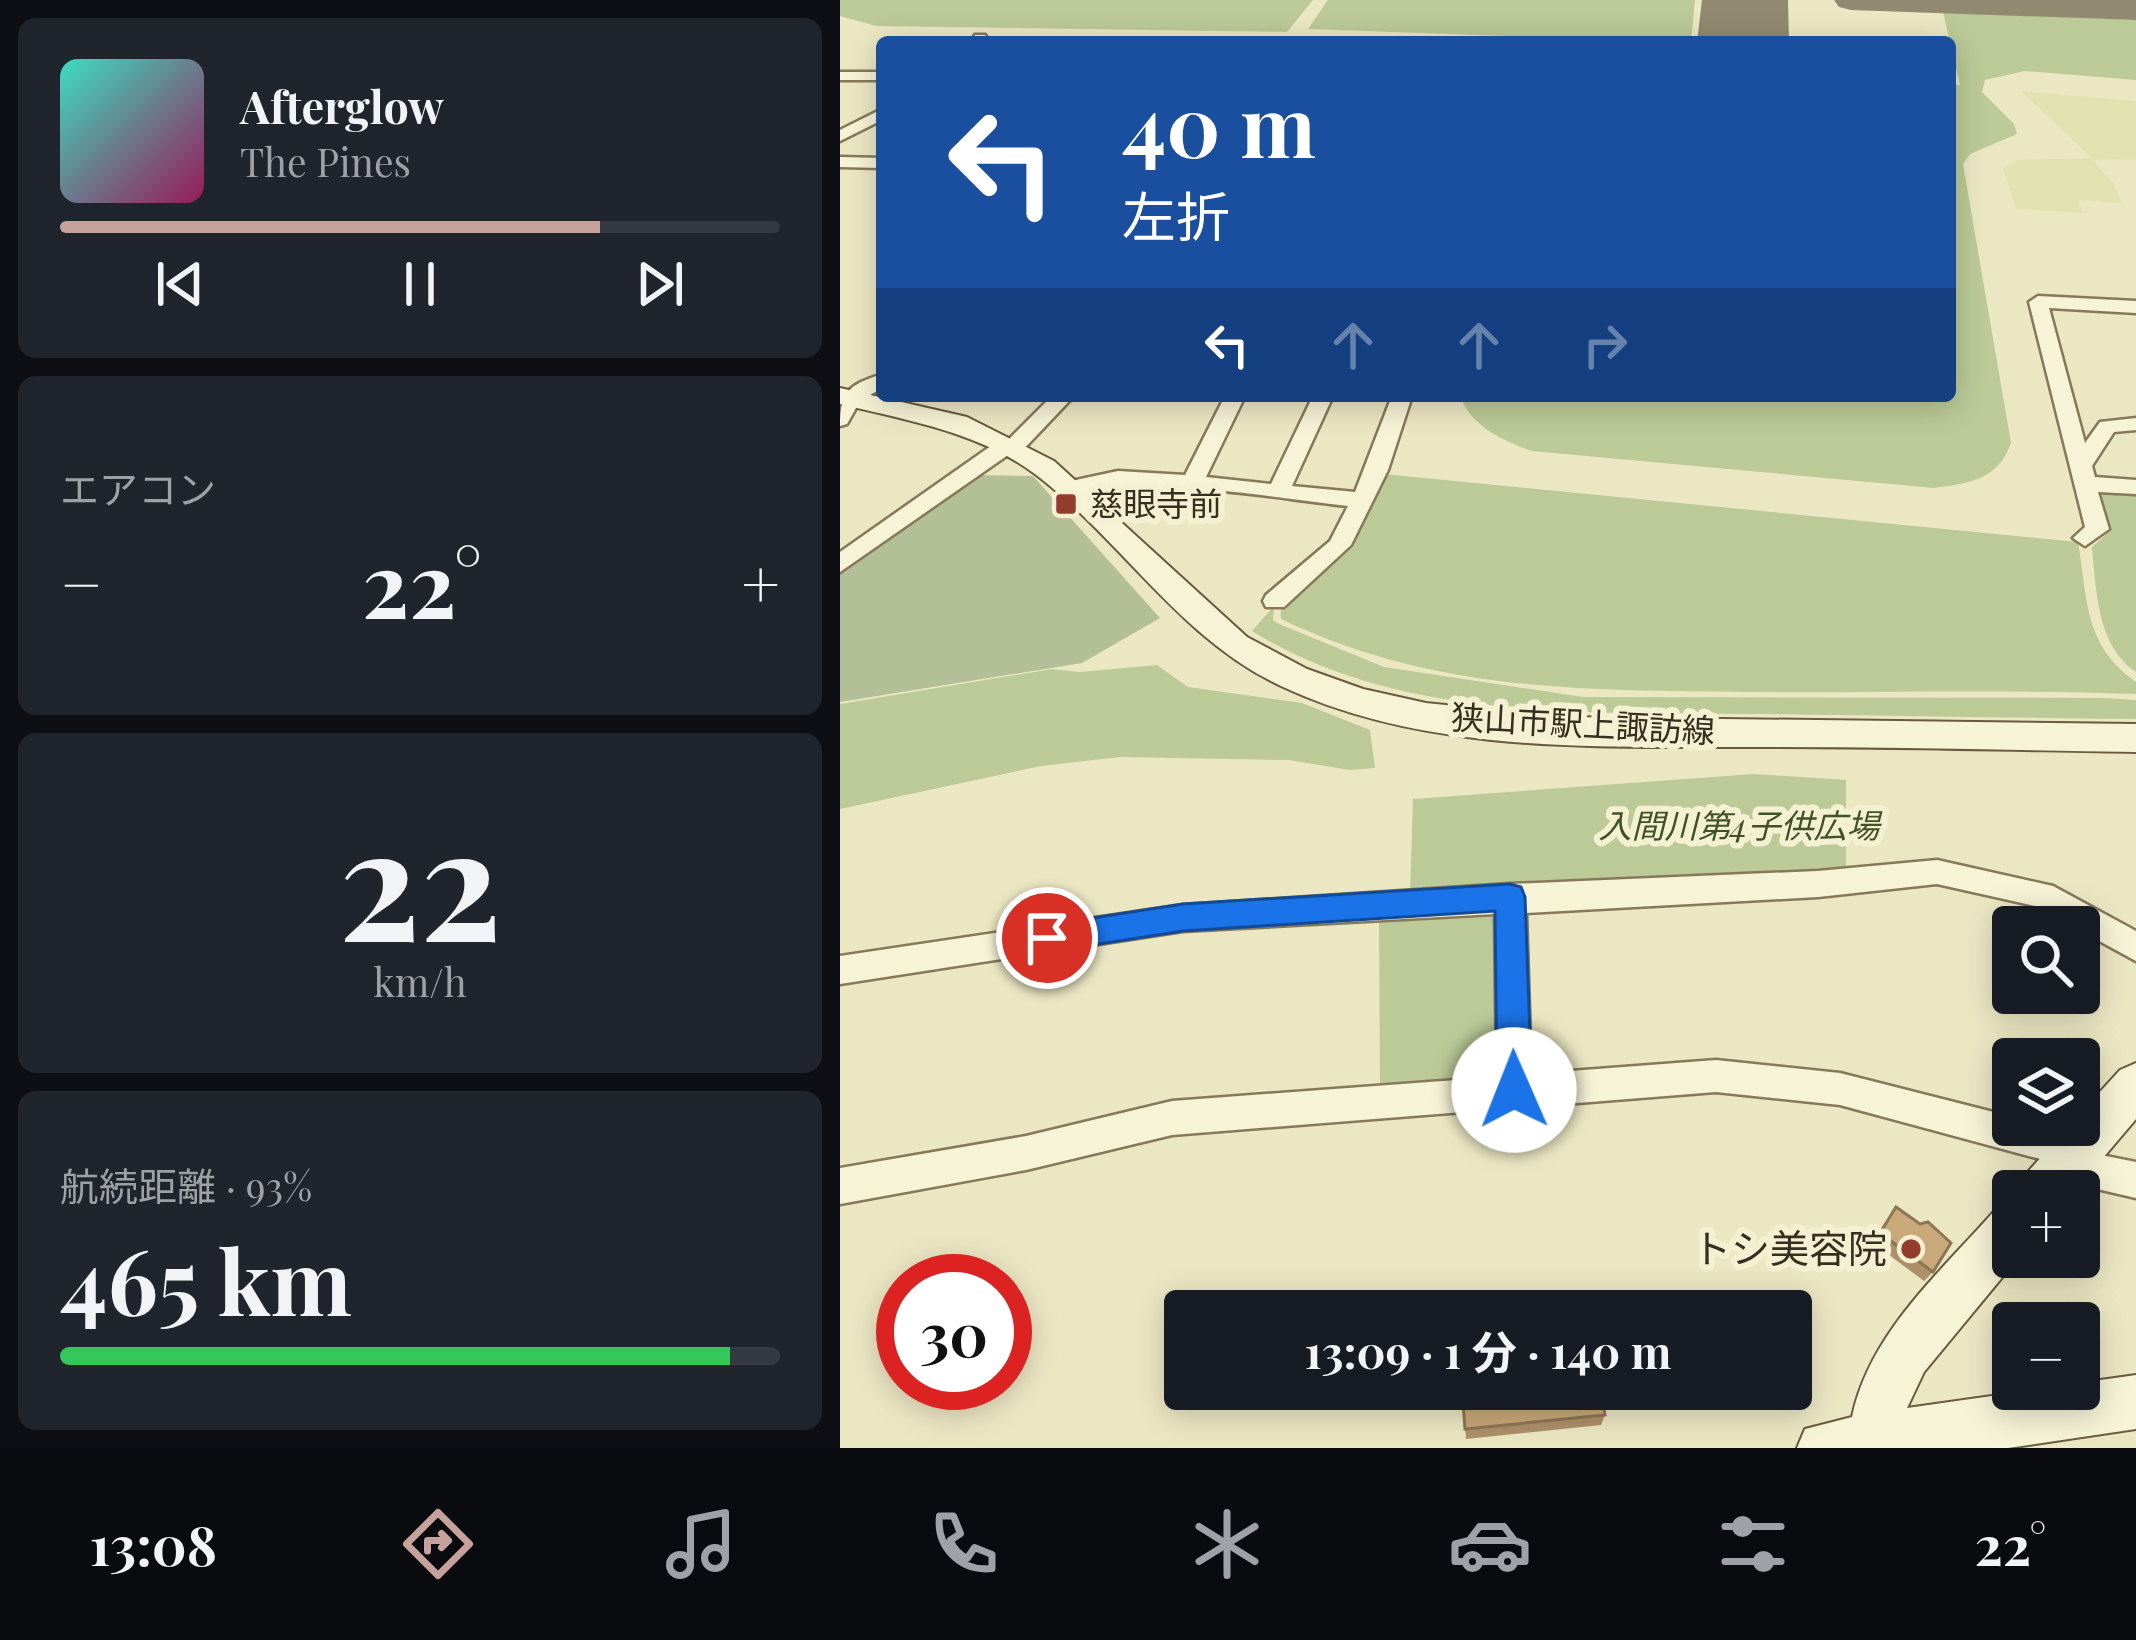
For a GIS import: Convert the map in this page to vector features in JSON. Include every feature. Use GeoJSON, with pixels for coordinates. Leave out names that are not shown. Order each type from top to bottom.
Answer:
{"type":"FeatureCollection","features":[{"type":"Feature","properties":{"kind":"street"},"geometry":{"type":"LineString","coordinates":[[840,76],[876,76]]}},
{"type":"Feature","properties":{"kind":"street"},"geometry":{"type":"LineString","coordinates":[[847,132],[876,117]]}},
{"type":"Feature","properties":{"kind":"street"},"geometry":{"type":"LineString","coordinates":[[840,162],[876,163]]}},
{"type":"Feature","properties":{"kind":"street"},"geometry":{"type":"LineString","coordinates":[[2085,538],[2097,529],[2038,302],[2136,308]]}},
{"type":"Feature","properties":{"kind":"street","name":"狭山市駅上諏訪線"},"geometry":{"type":"LineString","coordinates":[[853,398],[934,415],[1009,447],[1070,488],[1235,646],[1297,679],[1385,706],[1525,727],[1600,731],[2136,738]]}},
{"type":"Feature","properties":{"kind":"street"},"geometry":{"type":"LineString","coordinates":[[840,564],[1009,447],[1058,402]]}},
{"type":"Feature","properties":{"kind":"street"},"geometry":{"type":"LineString","coordinates":[[1193,481],[1232,402]]}},
{"type":"Feature","properties":{"kind":"street"},"geometry":{"type":"LineString","coordinates":[[1279,490],[1320,402]]}},
{"type":"Feature","properties":{"kind":"street"},"geometry":{"type":"LineString","coordinates":[[1275,601],[1332,554],[1362,500],[1400,402]]}},
{"type":"Feature","properties":{"kind":"street"},"geometry":{"type":"LineString","coordinates":[[2086,474],[2107,426],[2136,424]]}},
{"type":"Feature","properties":{"kind":"street"},"geometry":{"type":"LineString","coordinates":[[2086,474],[2136,488]]}},
{"type":"Feature","properties":{"kind":"street"},"geometry":{"type":"LineString","coordinates":[[1070,488],[1118,478],[1193,481],[1362,500]]}},
{"type":"Feature","properties":{"kind":"street"},"geometry":{"type":"LineString","coordinates":[[840,970],[1183,918],[1818,884],[1937,872],[2042,895],[2136,947]]}},
{"type":"Feature","properties":{"kind":"street"},"geometry":{"type":"LineString","coordinates":[[1510,897],[1514,1090]]}},
{"type":"Feature","properties":{"kind":"street"},"geometry":{"type":"LineString","coordinates":[[840,1186],[1027,1153],[1172,1118],[1716,1076],[1840,1089],[2063,1170],[2136,1085]]}},
{"type":"Feature","properties":{"kind":"street"},"geometry":{"type":"LineString","coordinates":[[2100,1175],[2136,1180]]}},
{"type":"Feature","properties":{"kind":"street"},"geometry":{"type":"LineString","coordinates":[[1847,1446],[1905,1353],[1992,1251]]}},
{"type":"Feature","properties":{"kind":"street"},"geometry":{"type":"LineString","coordinates":[[1847,1446],[2136,1402]]}},
{"type":"Feature","properties":{"kind":"green space"},"geometry":{"type":"Polygon","coordinates":[[[840,0],[1313,0],[1287,32],[876,26],[840,16],[840,0]]]}},
{"type":"Feature","properties":{"kind":"green space"},"geometry":{"type":"Polygon","coordinates":[[[1328,0],[1695,0],[1692,36],[1308,29],[1328,0]]]}},
{"type":"Feature","properties":{"kind":"green space"},"geometry":{"type":"Polygon","coordinates":[[[1943,12],[2136,20],[2136,80],[2025,71],[1985,80],[1982,92],[2014,124],[2017,134],[1970,154],[1963,164],[2011,443],[1999,465],[1981,478],[1934,488],[1532,451],[1499,437],[1472,416],[1463,402],[1956,402],[1956,85],[1960,85],[1956,36],[1949,36],[1943,12]]]}},
{"type":"Feature","properties":{"kind":"green space"},"geometry":{"type":"Polygon","coordinates":[[[2021,91],[2136,101],[2136,159],[2093,160],[2113,183],[2122,203],[2078,200],[2083,213],[2016,209],[2003,168],[2017,160],[2092,158],[2021,91]]]}},
{"type":"Feature","properties":{"kind":"green space"},"geometry":{"type":"Polygon","coordinates":[[[1383,474],[2078,542],[2097,637],[2119,668],[2136,682],[2136,694],[1683,691],[1508,682],[1395,661],[1281,619],[1281,608],[1291,592],[1336,560],[1351,542],[1383,474]]]}},
{"type":"Feature","properties":{"kind":"green space"},"geometry":{"type":"Polygon","coordinates":[[[972,475],[1033,476],[1160,618],[1082,663],[840,702],[840,568],[972,475]]]}},
{"type":"Feature","properties":{"kind":"green space"},"geometry":{"type":"Polygon","coordinates":[[[2101,490],[2136,492],[2136,672],[2106,634],[2098,600],[2092,547],[2109,532],[2101,490]]]}},
{"type":"Feature","properties":{"kind":"green space"},"geometry":{"type":"Polygon","coordinates":[[[1274,606],[1273,620],[1279,624],[1384,667],[1583,697],[2103,698],[2136,700],[2136,719],[1624,713],[1495,706],[1369,682],[1309,661],[1252,631],[1274,606]]]}},
{"type":"Feature","properties":{"kind":"green space"},"geometry":{"type":"Polygon","coordinates":[[[1157,665],[1188,687],[1302,703],[1370,730],[1375,768],[1350,770],[1289,760],[1120,757],[1041,766],[840,809],[840,704],[1052,669],[1079,672],[1157,665]]]}},
{"type":"Feature","properties":{"kind":"green space","name":"入間川第4子供広場"},"geometry":{"type":"Polygon","coordinates":[[[1754,774],[1846,780],[1846,872],[1410,895],[1413,799],[1754,774]]]}},
{"type":"Feature","properties":{"kind":"green space"},"geometry":{"type":"Polygon","coordinates":[[[1487,908],[1496,917],[1503,1066],[1492,1080],[1380,1084],[1379,917],[1487,908]]]}},
{"type":"Feature","properties":{"kind":"building"},"geometry":{"type":"Polygon","coordinates":[[[1896,1207],[1920,1224],[1928,1222],[1951,1243],[1933,1272],[1880,1233],[1896,1207]]]}},
{"type":"Feature","properties":{"kind":"building"},"geometry":{"type":"Polygon","coordinates":[[[1464,1410],[1604,1410],[1605,1415],[1465,1429],[1464,1410]]]}},
{"type":"Feature","properties":{"kind":"taxiway"},"geometry":{"type":"LineString","coordinates":[[1851,0],[1962,5]]}},
{"type":"Feature","properties":{"kind":"taxiway"},"geometry":{"type":"LineString","coordinates":[[1962,5],[2012,1]]}},
{"type":"Feature","properties":{"kind":"taxiway"},"geometry":{"type":"LineString","coordinates":[[1962,5],[2136,10]]}},
{"type":"Feature","properties":{"kind":"runway"},"geometry":{"type":"LineString","coordinates":[[1743,36],[1745,0]]}},
{"type":"Feature","properties":{"kind":"place","name":"慈眼寺前"},"geometry":{"type":"Point","coordinates":[1066,504]}},
{"type":"Feature","properties":{"kind":"place","name":"トシ美容院"},"geometry":{"type":"Point","coordinates":[1911,1249]}},
{"type":"Feature","properties":{"kind":"route"},"geometry":{"type":"LineString","coordinates":[[1047,938],[1183,918],[1510,897],[1514,1090]]}}]}
